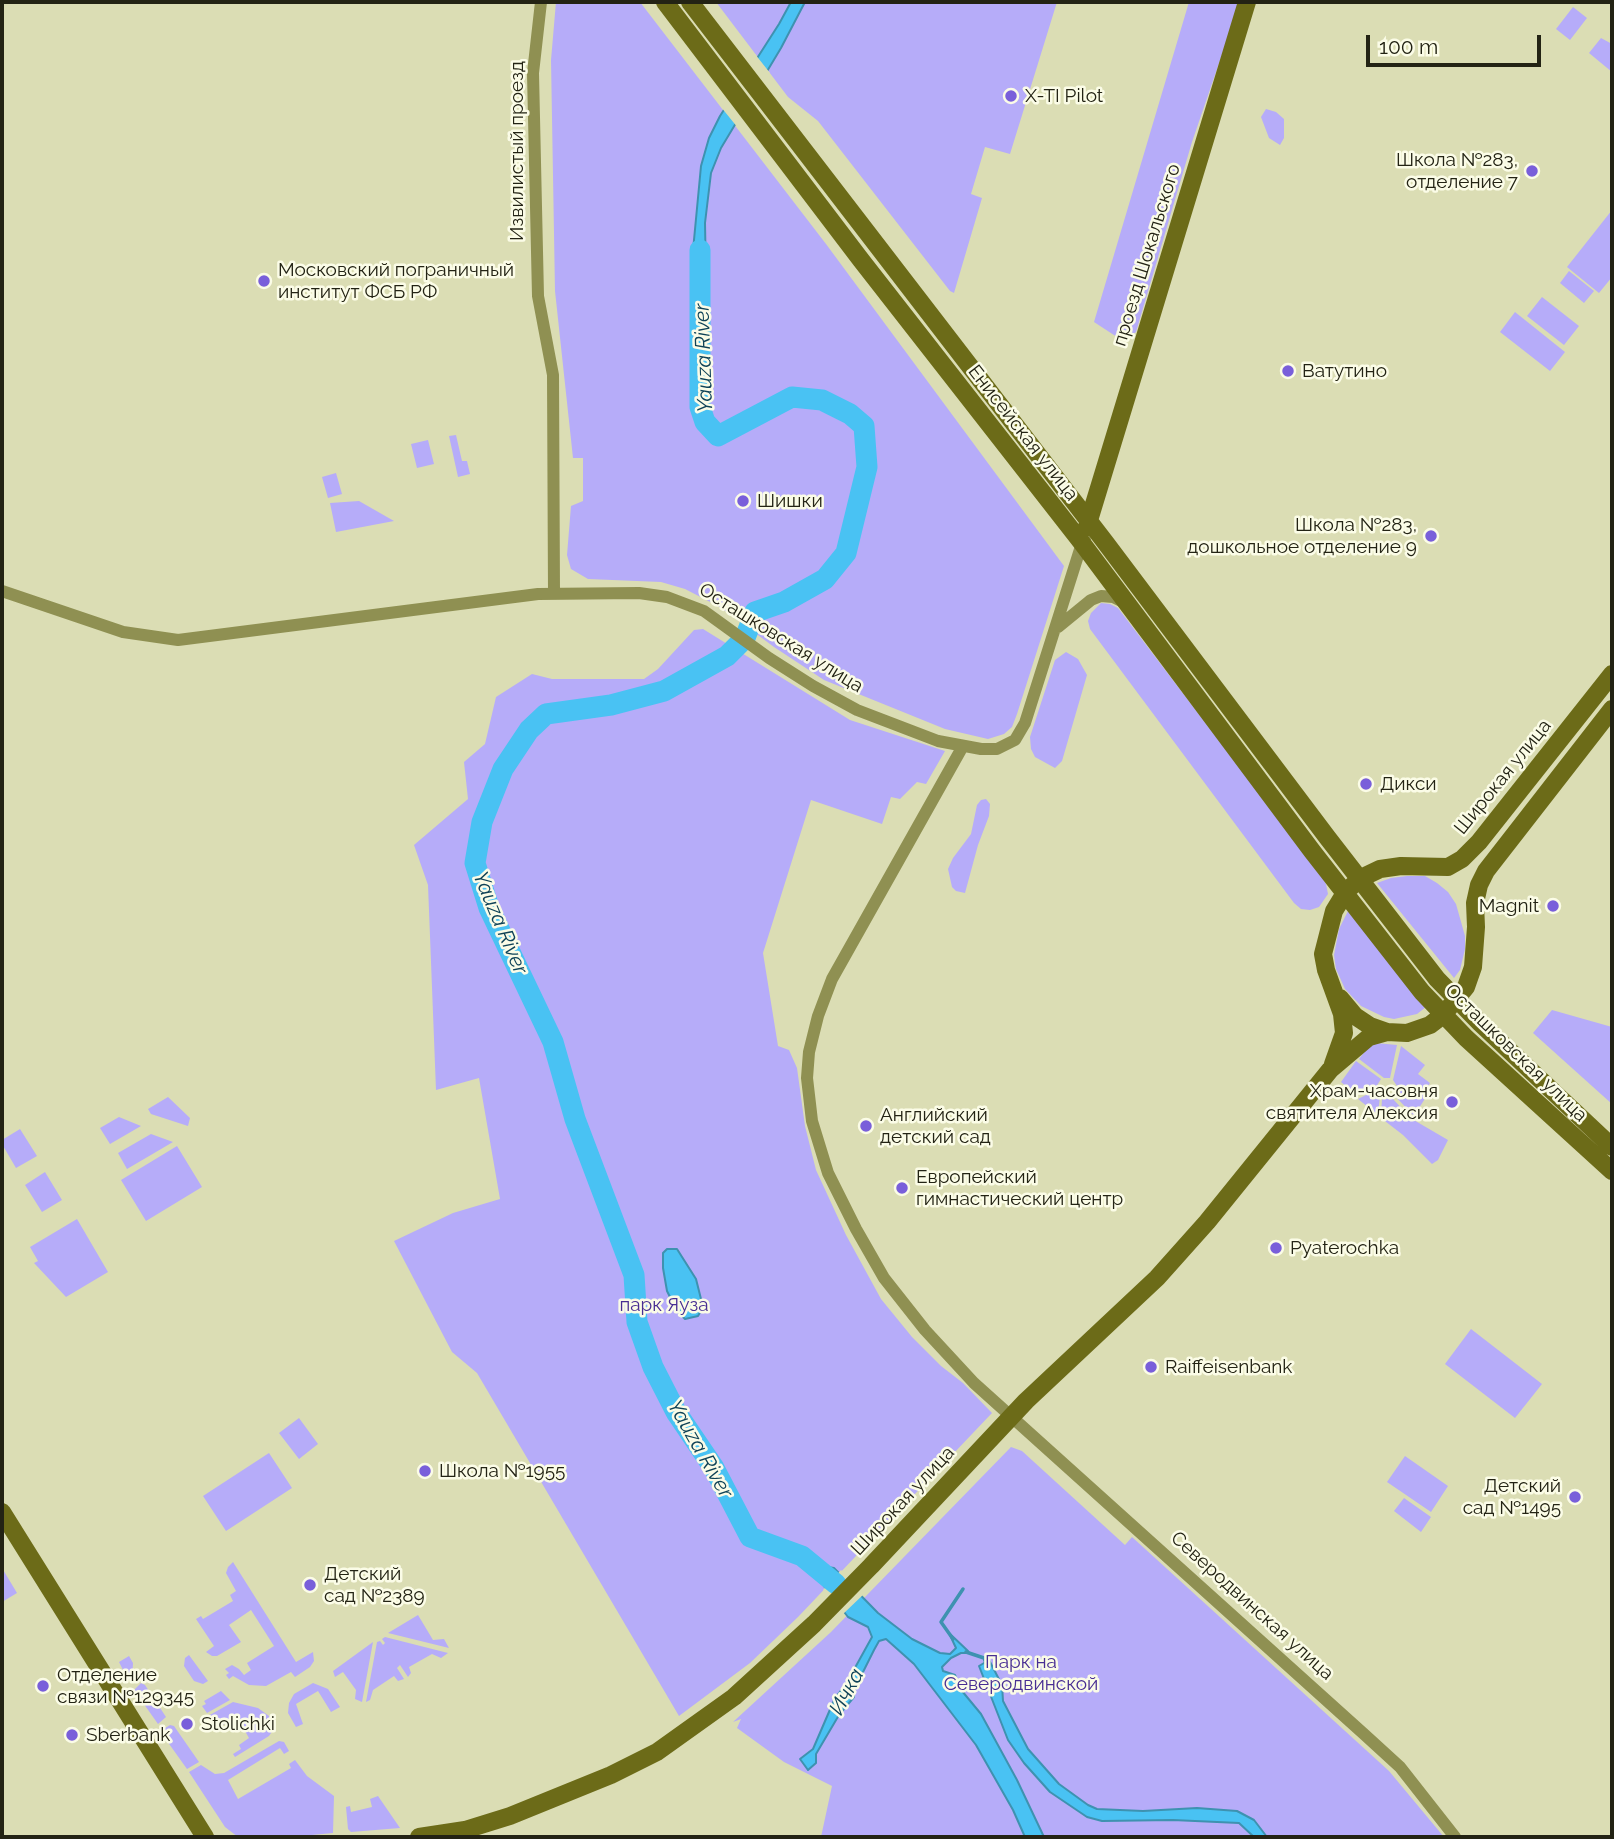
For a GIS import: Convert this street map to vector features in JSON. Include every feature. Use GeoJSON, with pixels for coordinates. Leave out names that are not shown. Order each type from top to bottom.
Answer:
{"type":"FeatureCollection","features":[{"type":"Feature","properties":{"kind":"main road","name":"Енисейская улица"},"geometry":{"type":"LineString","coordinates":[[665,2],[861,260],[1082,543],[1345,893]]}},
{"type":"Feature","properties":{"kind":"main road","name":"Енисейская улица"},"geometry":{"type":"LineString","coordinates":[[690,2],[1089,521],[1359,879]]}},
{"type":"Feature","properties":{"kind":"main road","name":"проезд Шокальского"},"geometry":{"type":"LineString","coordinates":[[1089,521],[1247,2]]}},
{"type":"Feature","properties":{"kind":"main road","name":"Осташковская улица"},"geometry":{"type":"LineString","coordinates":[[1082,543],[1089,521]]}},
{"type":"Feature","properties":{"kind":"main road"},"geometry":{"type":"LineString","coordinates":[[1172,665],[1170,659],[1174,650],[1183,649],[1187,653]]}},
{"type":"Feature","properties":{"kind":"main road","name":"Широкая улица"},"geometry":{"type":"LineString","coordinates":[[419,1837],[465,1830],[522,1812],[611,1775],[657,1752],[734,1697],[814,1624],[1011,1416],[1157,1278],[1223,1202],[1330,1070],[1344,1033],[1342,1014],[1323,954],[1334,911],[1345,893],[1359,879],[1380,869],[1401,866],[1448,867],[1462,859],[1479,842],[1612,674]]}},
{"type":"Feature","properties":{"kind":"main road"},"geometry":{"type":"LineString","coordinates":[[1332,986],[1355,1016],[1370,1026],[1387,1032],[1406,1033],[1430,1025],[1443,1016],[1466,987],[1473,967],[1475,903],[1486,871],[1610,712]]}},
{"type":"Feature","properties":{"kind":"main road","name":"Осташковская улица"},"geometry":{"type":"LineString","coordinates":[[1359,879],[1437,979],[1612,1147]]}},
{"type":"Feature","properties":{"kind":"main road","name":"Осташковская улица"},"geometry":{"type":"LineString","coordinates":[[1345,893],[1443,1016],[1612,1171]]}},
{"type":"Feature","properties":{"kind":"main road"},"geometry":{"type":"LineString","coordinates":[[1330,1070],[1369,1037],[1387,1032]]}},
{"type":"Feature","properties":{"kind":"main road"},"geometry":{"type":"LineString","coordinates":[[2,1512],[205,1837]]}},
{"type":"Feature","properties":{"kind":"street","name":"Извилистый проезд"},"geometry":{"type":"LineString","coordinates":[[541,2],[534,73],[537,282],[553,374],[554,593]]}},
{"type":"Feature","properties":{"kind":"street"},"geometry":{"type":"LineString","coordinates":[[1082,543],[1088,538],[1105,542]]}},
{"type":"Feature","properties":{"kind":"street","name":"Осташковская улица"},"geometry":{"type":"LineString","coordinates":[[2,591],[123,632],[178,639],[554,593],[639,593],[667,597],[687,603],[715,618],[813,687],[857,710],[928,737],[963,746],[997,748],[1008,745],[1020,734],[1082,543]]}},
{"type":"Feature","properties":{"kind":"street"},"geometry":{"type":"LineString","coordinates":[[1055,630],[1073,612],[1091,600],[1113,597],[1125,603]]}},
{"type":"Feature","properties":{"kind":"street"},"geometry":{"type":"LineString","coordinates":[[1590,702],[1588,710],[1591,718],[1600,720],[1610,712]]}},
{"type":"Feature","properties":{"kind":"street","name":"Северодвинская улица"},"geometry":{"type":"LineString","coordinates":[[963,746],[832,979],[818,1016],[808,1052],[807,1078],[812,1121],[828,1173],[884,1278],[925,1330],[1011,1416],[1374,1743],[1400,1768],[1455,1837]]}},
{"type":"Feature","properties":{"kind":"green space"},"geometry":{"type":"Polygon","coordinates":[[[556,2],[640,2],[826,244],[1064,566],[1017,714],[1012,727],[1004,734],[988,739],[945,729],[824,680],[720,607],[685,589],[661,582],[588,579],[571,569],[567,555],[571,506],[583,501],[583,458],[573,458],[555,291],[551,60],[556,2]]]}},
{"type":"Feature","properties":{"kind":"green space"},"geometry":{"type":"Polygon","coordinates":[[[716,2],[1057,2],[1010,154],[985,147],[971,194],[982,198],[954,293],[818,121],[788,97],[716,2]]]}},
{"type":"Feature","properties":{"kind":"green space"},"geometry":{"type":"Polygon","coordinates":[[[1189,2],[1240,2],[1192,142],[1136,332],[1126,340],[1120,339],[1094,322],[1189,2]]]}},
{"type":"Feature","properties":{"kind":"green space"},"geometry":{"type":"Polygon","coordinates":[[[1573,7],[1587,18],[1570,40],[1556,29],[1573,7]]]}},
{"type":"Feature","properties":{"kind":"green space"},"geometry":{"type":"Polygon","coordinates":[[[1601,38],[1612,44],[1612,72],[1589,53],[1601,38]]]}},
{"type":"Feature","properties":{"kind":"green space"},"geometry":{"type":"Polygon","coordinates":[[[1266,109],[1276,112],[1284,119],[1284,138],[1280,145],[1269,138],[1261,117],[1266,109]]]}},
{"type":"Feature","properties":{"kind":"green space"},"geometry":{"type":"Polygon","coordinates":[[[1612,210],[1612,277],[1599,293],[1567,267],[1612,210]]]}},
{"type":"Feature","properties":{"kind":"green space"},"geometry":{"type":"Polygon","coordinates":[[[1569,271],[1594,291],[1584,303],[1560,283],[1569,271]]]}},
{"type":"Feature","properties":{"kind":"green space"},"geometry":{"type":"Polygon","coordinates":[[[1542,297],[1579,326],[1564,345],[1527,316],[1542,297]]]}},
{"type":"Feature","properties":{"kind":"green space"},"geometry":{"type":"Polygon","coordinates":[[[1515,312],[1565,352],[1550,371],[1500,332],[1515,312]]]}},
{"type":"Feature","properties":{"kind":"green space"},"geometry":{"type":"Polygon","coordinates":[[[456,435],[462,461],[467,461],[470,474],[458,477],[449,436],[456,435]]]}},
{"type":"Feature","properties":{"kind":"green space"},"geometry":{"type":"Polygon","coordinates":[[[428,440],[434,464],[417,468],[411,444],[428,440]]]}},
{"type":"Feature","properties":{"kind":"green space"},"geometry":{"type":"Polygon","coordinates":[[[336,473],[342,494],[328,498],[322,477],[336,473]]]}},
{"type":"Feature","properties":{"kind":"green space"},"geometry":{"type":"Polygon","coordinates":[[[359,501],[394,521],[336,532],[330,503],[359,501]]]}},
{"type":"Feature","properties":{"kind":"green space"},"geometry":{"type":"Polygon","coordinates":[[[1101,603],[1118,608],[1319,872],[1328,894],[1319,907],[1301,909],[1294,903],[1090,629],[1088,621],[1091,613],[1101,603]]]}},
{"type":"Feature","properties":{"kind":"green space","name":"парк Яуза"},"geometry":{"type":"Polygon","coordinates":[[[703,629],[850,720],[945,751],[926,784],[917,782],[900,799],[891,797],[882,824],[811,800],[763,953],[778,1046],[789,1050],[797,1068],[805,1126],[816,1170],[846,1235],[881,1299],[912,1337],[992,1413],[798,1617],[750,1663],[679,1716],[477,1373],[452,1352],[394,1241],[453,1213],[500,1199],[479,1078],[436,1090],[428,885],[414,845],[468,799],[464,762],[485,744],[496,697],[532,674],[552,679],[644,679],[658,669],[694,630],[703,629]]]}},
{"type":"Feature","properties":{"kind":"green space"},"geometry":{"type":"Polygon","coordinates":[[[1066,652],[1078,659],[1087,675],[1062,761],[1055,768],[1035,757],[1030,737],[1055,660],[1066,652]]]}},
{"type":"Feature","properties":{"kind":"green space"},"geometry":{"type":"Polygon","coordinates":[[[986,799],[990,804],[989,816],[965,893],[956,891],[952,887],[948,869],[971,834],[977,805],[986,799]]]}},
{"type":"Feature","properties":{"kind":"green space"},"geometry":{"type":"Polygon","coordinates":[[[1407,876],[1425,876],[1448,892],[1456,904],[1465,936],[1465,949],[1460,970],[1454,978],[1377,883],[1407,876]]]}},
{"type":"Feature","properties":{"kind":"green space"},"geometry":{"type":"Polygon","coordinates":[[[1348,911],[1426,1007],[1417,1014],[1394,1019],[1384,1017],[1361,1006],[1345,989],[1336,969],[1334,955],[1339,929],[1348,911]]]}},
{"type":"Feature","properties":{"kind":"green space"},"geometry":{"type":"Polygon","coordinates":[[[1552,1010],[1612,1027],[1612,1104],[1533,1033],[1552,1010]]]}},
{"type":"Feature","properties":{"kind":"green space"},"geometry":{"type":"Polygon","coordinates":[[[1376,1043],[1397,1045],[1390,1078],[1384,1078],[1359,1059],[1368,1047],[1376,1043]]]}},
{"type":"Feature","properties":{"kind":"green space"},"geometry":{"type":"Polygon","coordinates":[[[1401,1046],[1425,1065],[1418,1074],[1430,1083],[1425,1091],[1426,1097],[1414,1116],[1394,1095],[1397,1086],[1393,1080],[1401,1046]]]}},
{"type":"Feature","properties":{"kind":"green space"},"geometry":{"type":"Polygon","coordinates":[[[1356,1061],[1381,1079],[1376,1087],[1356,1095],[1341,1082],[1356,1061]]]}},
{"type":"Feature","properties":{"kind":"green space"},"geometry":{"type":"Polygon","coordinates":[[[1376,1090],[1380,1096],[1378,1115],[1358,1099],[1376,1090]]]}},
{"type":"Feature","properties":{"kind":"green space"},"geometry":{"type":"Polygon","coordinates":[[[168,1097],[190,1118],[188,1126],[151,1114],[148,1109],[168,1097]]]}},
{"type":"Feature","properties":{"kind":"green space"},"geometry":{"type":"Polygon","coordinates":[[[1391,1097],[1412,1119],[1448,1140],[1438,1160],[1432,1164],[1403,1135],[1381,1118],[1382,1098],[1391,1097]]]}},
{"type":"Feature","properties":{"kind":"green space"},"geometry":{"type":"Polygon","coordinates":[[[119,1117],[141,1126],[110,1144],[100,1128],[119,1117]]]}},
{"type":"Feature","properties":{"kind":"green space"},"geometry":{"type":"Polygon","coordinates":[[[20,1129],[37,1156],[16,1168],[2,1140],[20,1129]]]}},
{"type":"Feature","properties":{"kind":"green space"},"geometry":{"type":"Polygon","coordinates":[[[151,1134],[173,1142],[127,1169],[118,1153],[151,1134]]]}},
{"type":"Feature","properties":{"kind":"green space"},"geometry":{"type":"Polygon","coordinates":[[[177,1146],[202,1187],[146,1221],[121,1180],[177,1146]]]}},
{"type":"Feature","properties":{"kind":"green space"},"geometry":{"type":"Polygon","coordinates":[[[45,1172],[62,1200],[42,1212],[25,1185],[45,1172]]]}},
{"type":"Feature","properties":{"kind":"green space"},"geometry":{"type":"Polygon","coordinates":[[[77,1219],[108,1272],[66,1297],[34,1263],[38,1261],[30,1247],[77,1219]]]}},
{"type":"Feature","properties":{"kind":"green space"},"geometry":{"type":"Polygon","coordinates":[[[1471,1329],[1542,1384],[1515,1418],[1445,1364],[1471,1329]]]}},
{"type":"Feature","properties":{"kind":"green space"},"geometry":{"type":"Polygon","coordinates":[[[299,1418],[318,1444],[299,1459],[279,1433],[299,1418]]]}},
{"type":"Feature","properties":{"kind":"green space","name":"Парк на Северодвинской"},"geometry":{"type":"Polygon","coordinates":[[[1011,1447],[1022,1451],[1125,1545],[1132,1537],[1389,1771],[1444,1837],[821,1837],[832,1786],[784,1762],[737,1728],[741,1719],[733,1722],[831,1632],[1011,1447]]]}},
{"type":"Feature","properties":{"kind":"green space"},"geometry":{"type":"Polygon","coordinates":[[[269,1453],[292,1488],[226,1531],[203,1496],[269,1453]]]}},
{"type":"Feature","properties":{"kind":"green space"},"geometry":{"type":"Polygon","coordinates":[[[1405,1456],[1448,1486],[1431,1512],[1387,1482],[1405,1456]]]}},
{"type":"Feature","properties":{"kind":"green space"},"geometry":{"type":"Polygon","coordinates":[[[1404,1498],[1431,1517],[1421,1532],[1394,1511],[1404,1498]]]}},
{"type":"Feature","properties":{"kind":"green space"},"geometry":{"type":"Polygon","coordinates":[[[233,1562],[296,1662],[313,1652],[314,1661],[310,1667],[295,1677],[291,1672],[266,1686],[249,1685],[233,1676],[229,1679],[226,1675],[229,1673],[225,1669],[232,1665],[244,1675],[251,1670],[247,1663],[274,1646],[251,1610],[229,1625],[241,1642],[217,1656],[206,1652],[214,1646],[196,1619],[201,1616],[203,1619],[233,1601],[230,1595],[236,1591],[226,1573],[233,1562]]]}},
{"type":"Feature","properties":{"kind":"green space"},"geometry":{"type":"Polygon","coordinates":[[[2,1568],[17,1593],[2,1602],[2,1568]]]}},
{"type":"Feature","properties":{"kind":"green space"},"geometry":{"type":"Polygon","coordinates":[[[418,1615],[433,1640],[444,1639],[449,1648],[388,1633],[418,1615]]]}},
{"type":"Feature","properties":{"kind":"green space"},"geometry":{"type":"Polygon","coordinates":[[[385,1637],[448,1653],[441,1658],[432,1654],[409,1667],[411,1673],[408,1677],[400,1665],[397,1668],[404,1679],[398,1681],[394,1676],[373,1690],[370,1700],[366,1702],[377,1642],[380,1641],[383,1645],[385,1643],[382,1639],[385,1637]]]}},
{"type":"Feature","properties":{"kind":"green space"},"geometry":{"type":"Polygon","coordinates":[[[373,1642],[362,1702],[355,1699],[356,1690],[343,1672],[335,1677],[333,1671],[373,1642]]]}},
{"type":"Feature","properties":{"kind":"green space"},"geometry":{"type":"Polygon","coordinates":[[[189,1655],[208,1681],[203,1684],[194,1681],[184,1666],[185,1658],[189,1655]]]}},
{"type":"Feature","properties":{"kind":"green space"},"geometry":{"type":"Polygon","coordinates":[[[129,1656],[133,1663],[132,1680],[127,1678],[119,1662],[129,1656]]]}},
{"type":"Feature","properties":{"kind":"green space"},"geometry":{"type":"Polygon","coordinates":[[[141,1683],[166,1717],[158,1724],[134,1690],[141,1683]]]}},
{"type":"Feature","properties":{"kind":"green space"},"geometry":{"type":"Polygon","coordinates":[[[313,1683],[328,1689],[340,1707],[331,1712],[318,1691],[296,1704],[303,1724],[296,1727],[288,1713],[289,1703],[294,1694],[313,1683]]]}},
{"type":"Feature","properties":{"kind":"green space"},"geometry":{"type":"Polygon","coordinates":[[[221,1691],[230,1700],[207,1713],[202,1706],[206,1704],[204,1701],[221,1691]]]}},
{"type":"Feature","properties":{"kind":"green space"},"geometry":{"type":"Polygon","coordinates":[[[233,1702],[258,1708],[269,1716],[273,1730],[269,1736],[235,1757],[233,1754],[241,1749],[239,1745],[249,1738],[237,1717],[219,1727],[215,1721],[212,1723],[208,1716],[233,1702]]]}},
{"type":"Feature","properties":{"kind":"green space"},"geometry":{"type":"Polygon","coordinates":[[[170,1725],[174,1726],[199,1762],[187,1769],[162,1734],[162,1730],[170,1725]]]}},
{"type":"Feature","properties":{"kind":"green space"},"geometry":{"type":"Polygon","coordinates":[[[279,1741],[284,1742],[289,1751],[284,1754],[280,1748],[228,1780],[238,1799],[291,1768],[289,1764],[295,1760],[307,1776],[334,1796],[333,1833],[291,1837],[238,1837],[225,1827],[189,1772],[201,1765],[215,1774],[224,1773],[279,1741]]]}},
{"type":"Feature","properties":{"kind":"green space"},"geometry":{"type":"Polygon","coordinates":[[[378,1796],[400,1828],[351,1832],[348,1829],[346,1807],[350,1806],[351,1812],[372,1807],[370,1799],[378,1796]]]}},
{"type":"Feature","properties":{"kind":"water"},"geometry":{"type":"Polygon","coordinates":[[[791,2],[805,2],[781,48],[721,148],[711,173],[705,223],[706,277],[696,278],[692,276],[692,261],[701,166],[709,138],[791,2]]]}},
{"type":"Feature","properties":{"kind":"water"},"geometry":{"type":"Polygon","coordinates":[[[667,1249],[677,1249],[696,1279],[703,1307],[698,1316],[685,1319],[677,1311],[667,1291],[663,1253],[667,1249]]]}},
{"type":"Feature","properties":{"kind":"water","name":"Ичка"},"geometry":{"type":"Polygon","coordinates":[[[815,1565],[834,1568],[878,1613],[912,1639],[940,1653],[950,1654],[956,1648],[949,1633],[968,1651],[969,1653],[961,1653],[951,1658],[942,1667],[943,1671],[955,1675],[962,1691],[981,1714],[1044,1837],[1025,1837],[1013,1810],[976,1745],[914,1664],[886,1639],[879,1641],[854,1690],[854,1697],[839,1715],[816,1754],[816,1763],[808,1770],[800,1759],[813,1749],[835,1698],[846,1684],[872,1637],[868,1627],[848,1617],[816,1576],[815,1565]]]}},
{"type":"Feature","properties":{"kind":"water"},"geometry":{"type":"Polygon","coordinates":[[[989,1660],[1002,1685],[1003,1701],[1028,1749],[1059,1784],[1088,1805],[1097,1809],[1143,1811],[1197,1808],[1237,1811],[1254,1820],[1267,1837],[1254,1837],[1239,1823],[1102,1821],[1087,1817],[1050,1792],[1008,1740],[979,1666],[989,1660]]]}},
{"type":"Feature","properties":{"kind":"pier"},"geometry":{"type":"Polygon","coordinates":[[[755,54],[770,73],[738,128],[721,107],[755,54]]]}},
{"type":"Feature","properties":{"kind":"pier"},"geometry":{"type":"Polygon","coordinates":[[[841,1570],[865,1593],[842,1615],[823,1590],[841,1570]]]}},
{"type":"Feature","properties":{"kind":"waterway","name":"Yauza River"},"geometry":{"type":"LineString","coordinates":[[700,250],[700,407],[705,422],[718,436],[792,397],[822,400],[850,414],[864,426],[867,467],[846,553],[825,579],[784,602],[755,612],[745,638],[727,656],[664,691],[611,705],[546,714],[529,730],[503,769],[482,822],[475,863],[489,908],[553,1042],[575,1119],[634,1275],[637,1322],[653,1367],[676,1412],[714,1468],[750,1537],[802,1556],[836,1584]]}},
{"type":"Feature","properties":{"kind":"waterway"},"geometry":{"type":"LineString","coordinates":[[953,1639],[941,1622],[963,1589]]}},
{"type":"Feature","properties":{"kind":"waterway"},"geometry":{"type":"LineString","coordinates":[[966,1652],[984,1658],[987,1666]]}},
{"type":"Feature","properties":{"kind":"place","name":"X-TI Pilot"},"geometry":{"type":"Point","coordinates":[1011,96]}},
{"type":"Feature","properties":{"kind":"place","name":"Школа №283, отделение 7"},"geometry":{"type":"Point","coordinates":[1532,171]}},
{"type":"Feature","properties":{"kind":"place","name":"Московский пограничный институт ФСБ РФ"},"geometry":{"type":"Point","coordinates":[264,281]}},
{"type":"Feature","properties":{"kind":"place","name":"Ватутино"},"geometry":{"type":"Point","coordinates":[1288,371]}},
{"type":"Feature","properties":{"kind":"place","name":"Шишки"},"geometry":{"type":"Point","coordinates":[743,501]}},
{"type":"Feature","properties":{"kind":"place","name":"Школа №283, дошкольное отделение 9"},"geometry":{"type":"Point","coordinates":[1431,536]}},
{"type":"Feature","properties":{"kind":"place","name":"Дикси"},"geometry":{"type":"Point","coordinates":[1366,784]}},
{"type":"Feature","properties":{"kind":"place","name":"Magnit"},"geometry":{"type":"Point","coordinates":[1553,906]}},
{"type":"Feature","properties":{"kind":"place","name":"Храм-часовня святителя Алексия"},"geometry":{"type":"Point","coordinates":[1452,1102]}},
{"type":"Feature","properties":{"kind":"place","name":"Английский детский сад"},"geometry":{"type":"Point","coordinates":[866,1126]}},
{"type":"Feature","properties":{"kind":"place","name":"Европейский гимнастический центр"},"geometry":{"type":"Point","coordinates":[902,1188]}},
{"type":"Feature","properties":{"kind":"place","name":"Pyaterochka"},"geometry":{"type":"Point","coordinates":[1276,1248]}},
{"type":"Feature","properties":{"kind":"place","name":"Raiffeisenbank"},"geometry":{"type":"Point","coordinates":[1151,1367]}},
{"type":"Feature","properties":{"kind":"place","name":"Школа №1955"},"geometry":{"type":"Point","coordinates":[425,1471]}},
{"type":"Feature","properties":{"kind":"place","name":"Детский сад №1495"},"geometry":{"type":"Point","coordinates":[1575,1497]}},
{"type":"Feature","properties":{"kind":"place","name":"Детский сад №2389"},"geometry":{"type":"Point","coordinates":[310,1585]}},
{"type":"Feature","properties":{"kind":"place","name":"Отделение связи №129345"},"geometry":{"type":"Point","coordinates":[43,1686]}},
{"type":"Feature","properties":{"kind":"place","name":"Stolichki"},"geometry":{"type":"Point","coordinates":[187,1724]}},
{"type":"Feature","properties":{"kind":"place","name":"Sberbank"},"geometry":{"type":"Point","coordinates":[72,1735]}}]}
